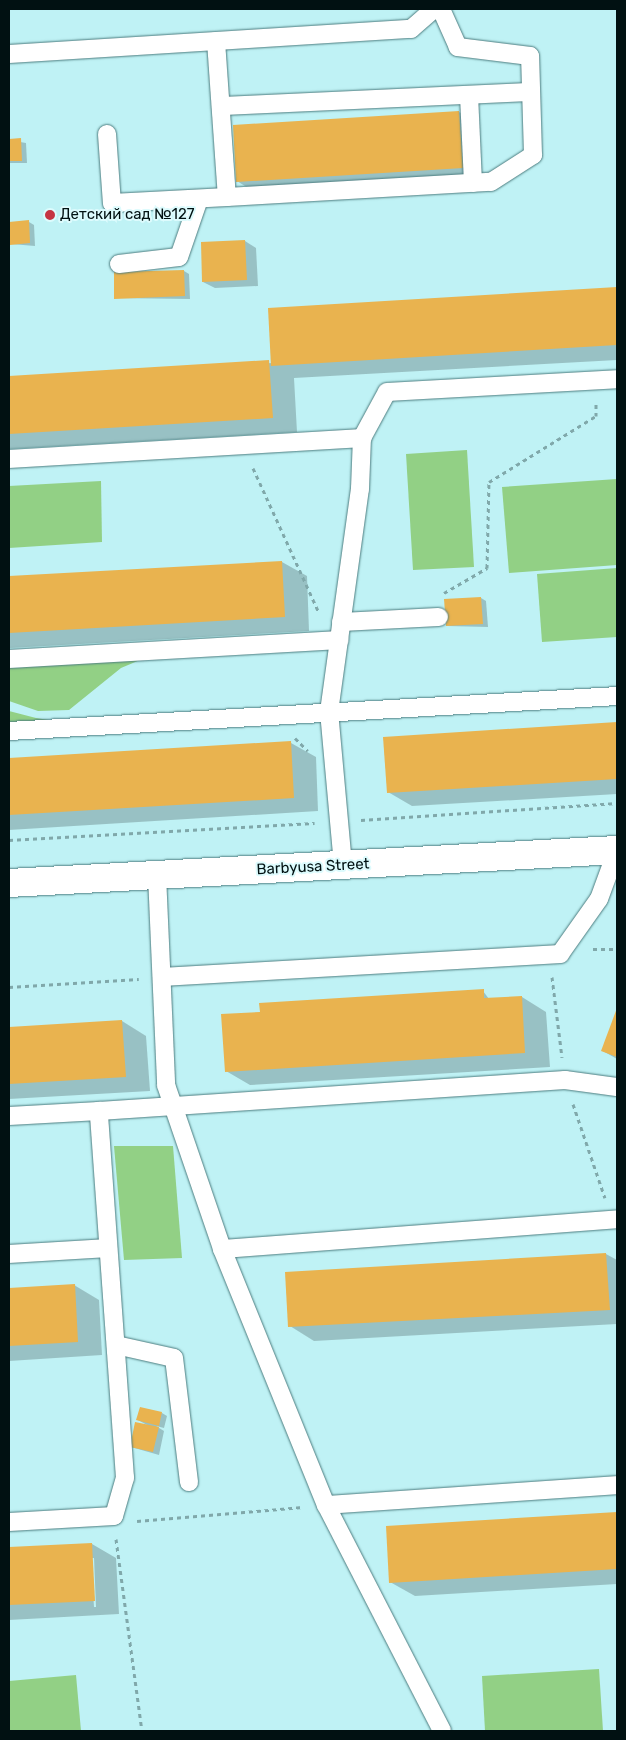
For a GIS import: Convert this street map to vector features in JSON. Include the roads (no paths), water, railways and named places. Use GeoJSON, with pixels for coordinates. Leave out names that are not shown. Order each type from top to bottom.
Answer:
{"type":"FeatureCollection","features":[{"type":"Feature","properties":{"kind":"street","name":"Barbyusa Street"},"geometry":{"type":"LineString","coordinates":[[9,883],[617,850]]}},
{"type":"Feature","properties":{"kind":"lane"},"geometry":{"type":"LineString","coordinates":[[9,54],[412,29],[434,9]]}},
{"type":"Feature","properties":{"kind":"lane"},"geometry":{"type":"LineString","coordinates":[[107,134],[112,203],[491,182],[533,156],[530,56],[458,47],[441,9]]}},
{"type":"Feature","properties":{"kind":"lane"},"geometry":{"type":"LineString","coordinates":[[216,41],[227,198]]}},
{"type":"Feature","properties":{"kind":"lane"},"geometry":{"type":"LineString","coordinates":[[221,106],[531,92]]}},
{"type":"Feature","properties":{"kind":"lane"},"geometry":{"type":"LineString","coordinates":[[469,95],[474,183]]}},
{"type":"Feature","properties":{"kind":"lane"},"geometry":{"type":"LineString","coordinates":[[120,264],[180,257],[199,199]]}},
{"type":"Feature","properties":{"kind":"lane"},"geometry":{"type":"LineString","coordinates":[[343,865],[330,712],[335,640],[341,622],[360,489],[362,438],[387,392],[617,379]]}},
{"type":"Feature","properties":{"kind":"lane"},"geometry":{"type":"LineString","coordinates":[[9,459],[362,438]]}},
{"type":"Feature","properties":{"kind":"lane"},"geometry":{"type":"LineString","coordinates":[[341,622],[439,617]]}},
{"type":"Feature","properties":{"kind":"lane"},"geometry":{"type":"LineString","coordinates":[[9,659],[335,640]]}},
{"type":"Feature","properties":{"kind":"lane"},"geometry":{"type":"LineString","coordinates":[[9,731],[617,696]]}},
{"type":"Feature","properties":{"kind":"lane"},"geometry":{"type":"LineString","coordinates":[[162,977],[560,954],[599,900],[617,850]]}},
{"type":"Feature","properties":{"kind":"lane"},"geometry":{"type":"LineString","coordinates":[[157,875],[166,1085],[172,1104],[222,1249],[326,1505],[442,1731]]}},
{"type":"Feature","properties":{"kind":"lane"},"geometry":{"type":"LineString","coordinates":[[9,1116],[565,1080],[617,1087]]}},
{"type":"Feature","properties":{"kind":"lane"},"geometry":{"type":"LineString","coordinates":[[9,1522],[114,1516],[125,1478],[99,1111]]}},
{"type":"Feature","properties":{"kind":"lane"},"geometry":{"type":"LineString","coordinates":[[222,1249],[617,1219]]}},
{"type":"Feature","properties":{"kind":"lane"},"geometry":{"type":"LineString","coordinates":[[9,1254],[108,1248]]}},
{"type":"Feature","properties":{"kind":"lane"},"geometry":{"type":"LineString","coordinates":[[116,1345],[174,1358],[190,1482]]}},
{"type":"Feature","properties":{"kind":"lane"},"geometry":{"type":"LineString","coordinates":[[326,1505],[617,1485]]}},
{"type":"Feature","properties":{"kind":"place","name":"Детский сад №127"},"geometry":{"type":"Point","coordinates":[50,215]}}]}
